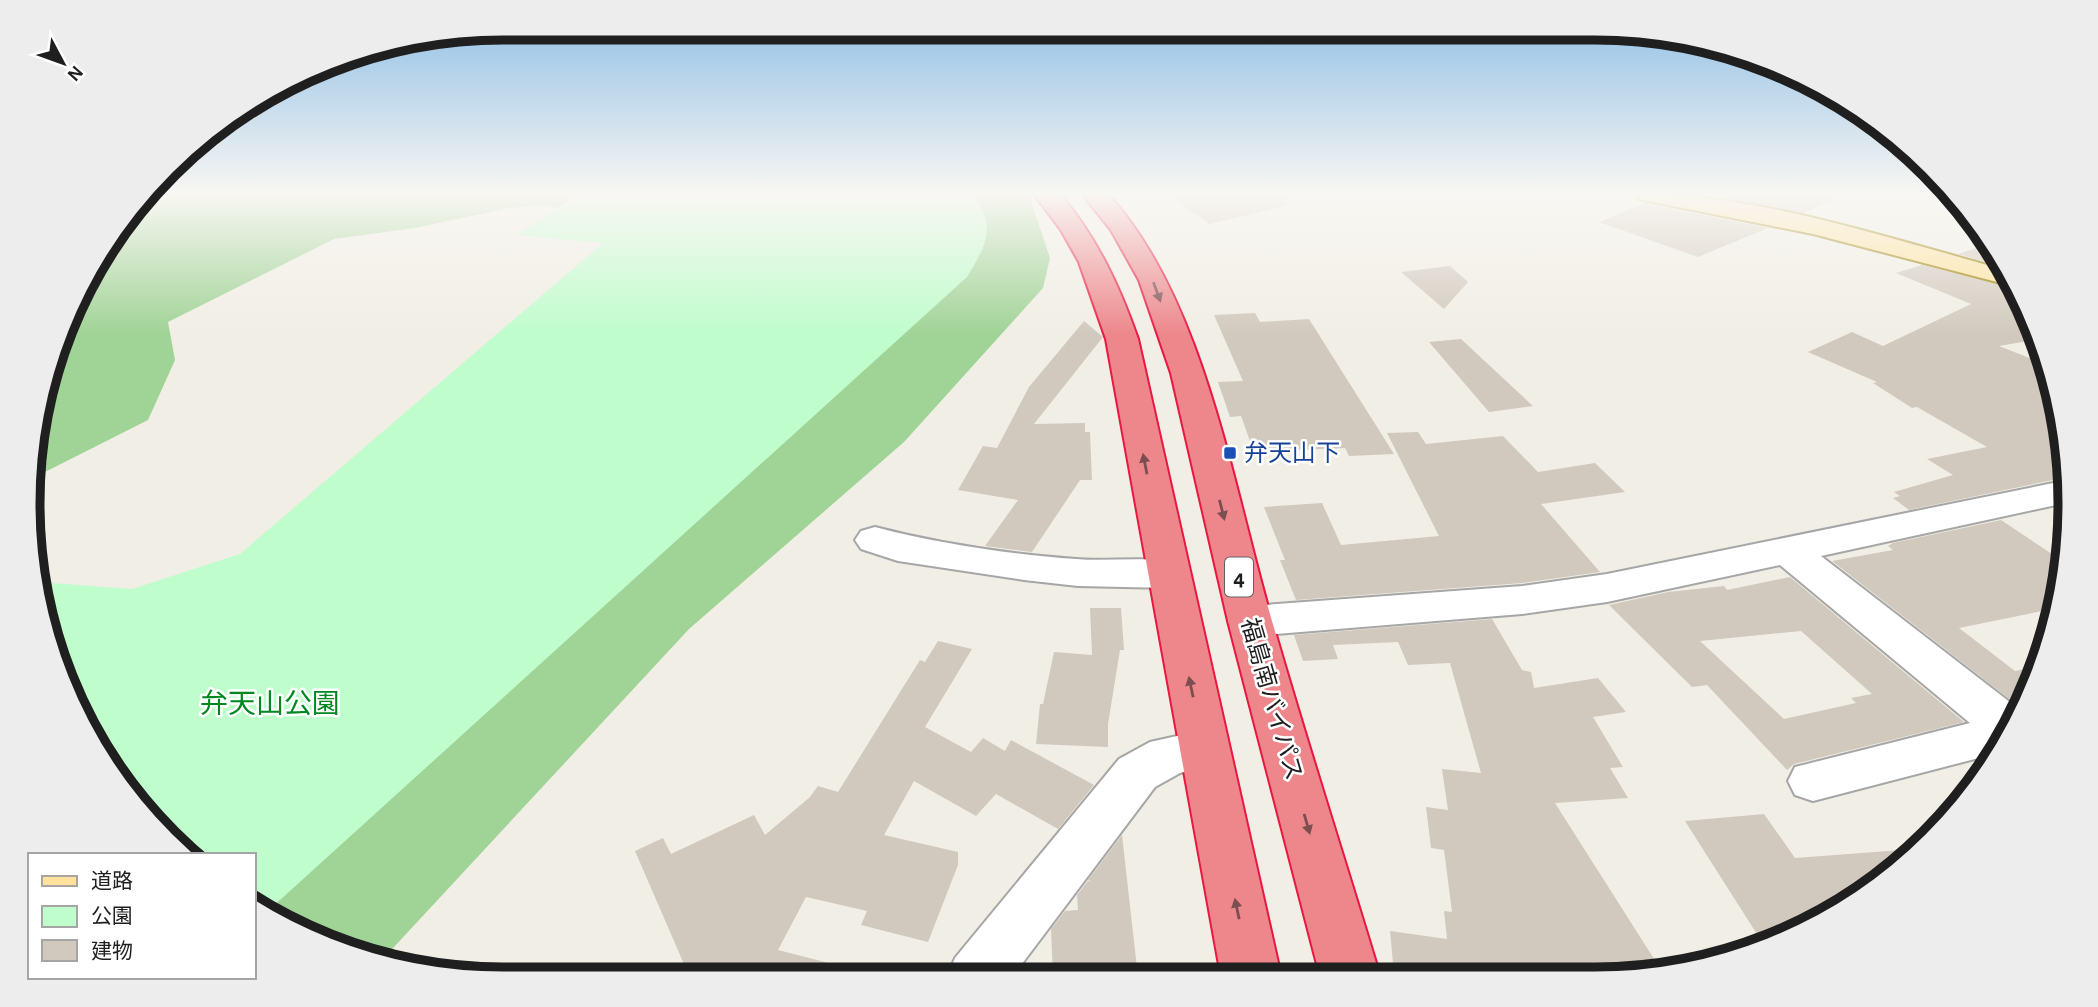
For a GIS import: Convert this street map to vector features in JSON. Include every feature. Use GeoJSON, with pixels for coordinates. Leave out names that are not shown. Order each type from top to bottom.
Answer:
{"type":"FeatureCollection","features":[{"type":"Feature","properties":{"kind":"highway"},"geometry":{"type":"LineString","coordinates":[[1081,241],[1091,254],[1107,289],[1122,339],[1249,967]]}},
{"type":"Feature","properties":{"kind":"highway","name":"福島南バイパス"},"geometry":{"type":"LineString","coordinates":[[1131,241],[1153,280],[1187,373],[1250,621],[1347,967]]}},
{"type":"Feature","properties":{"kind":"main road"},"geometry":{"type":"LineString","coordinates":[[1868,241],[1998,275]]}},
{"type":"Feature","properties":{"kind":"street"},"geometry":{"type":"LineString","coordinates":[[1250,621],[1522,600],[1607,588],[2058,493]]}},
{"type":"Feature","properties":{"kind":"street"},"geometry":{"type":"LineString","coordinates":[[875,540],[910,550],[1024,567],[1078,573],[1168,574]]}},
{"type":"Feature","properties":{"kind":"street"},"geometry":{"type":"LineString","coordinates":[[1789,551],[2001,725]]}},
{"type":"Feature","properties":{"kind":"street"},"geometry":{"type":"LineString","coordinates":[[1813,780],[1997,733]]}},
{"type":"Feature","properties":{"kind":"street"},"geometry":{"type":"LineString","coordinates":[[984,967],[1137,773],[1168,756],[1204,750]]}},
{"type":"Feature","properties":{"kind":"green space","name":"弁天山公園"},"geometry":{"type":"Polygon","coordinates":[[[122,241],[330,241],[168,322],[175,360],[148,420],[41,474],[49,413],[65,355],[88,299],[122,241]]]}},
{"type":"Feature","properties":{"kind":"green space","name":"弁天山公園"},"geometry":{"type":"Polygon","coordinates":[[[581,241],[985,241],[967,277],[274,906],[256,895],[256,853],[199,853],[155,809],[118,761],[76,681],[56,623],[47,583],[132,589],[240,554],[603,243],[581,241]]]}},
{"type":"Feature","properties":{"kind":"green space","name":"弁天山公園"},"geometry":{"type":"Polygon","coordinates":[[[633,241],[1044,241],[1050,258],[1043,288],[904,442],[689,629],[389,952],[326,931],[272,905],[256,895],[256,853],[198,852],[136,786],[102,735],[87,706],[216,600],[656,257],[633,241]]]}},
{"type":"Feature","properties":{"kind":"building"},"geometry":{"type":"Polygon","coordinates":[[[1653,241],[1737,241],[1698,257],[1653,241]]]}},
{"type":"Feature","properties":{"kind":"building"},"geometry":{"type":"Polygon","coordinates":[[[1980,247],[1990,263],[1958,254],[1980,247]]]}},
{"type":"Feature","properties":{"kind":"building"},"geometry":{"type":"Polygon","coordinates":[[[1922,265],[2003,285],[2028,341],[1999,346],[2035,360],[2049,413],[2057,479],[1909,510],[1893,498],[1900,496],[1894,492],[1953,475],[1927,459],[1987,447],[1917,407],[1912,408],[1873,383],[1877,382],[1808,352],[1852,332],[1883,346],[1971,304],[1896,273],[1922,265]]]}},
{"type":"Feature","properties":{"kind":"building"},"geometry":{"type":"Polygon","coordinates":[[[1450,266],[1468,282],[1444,309],[1401,272],[1450,266]]]}},
{"type":"Feature","properties":{"kind":"building"},"geometry":{"type":"Polygon","coordinates":[[[1255,313],[1260,322],[1309,319],[1394,454],[1349,456],[1345,448],[1254,452],[1241,416],[1230,417],[1218,382],[1243,381],[1214,315],[1255,313]]]}},
{"type":"Feature","properties":{"kind":"building"},"geometry":{"type":"Polygon","coordinates":[[[1084,321],[1103,337],[1034,424],[1085,423],[1085,432],[1090,432],[1092,480],[1080,480],[1032,552],[985,546],[1018,500],[958,490],[983,446],[997,448],[1029,387],[1084,321]]]}},
{"type":"Feature","properties":{"kind":"building"},"geometry":{"type":"Polygon","coordinates":[[[1461,339],[1533,406],[1489,412],[1429,342],[1461,339]]]}},
{"type":"Feature","properties":{"kind":"building"},"geometry":{"type":"Polygon","coordinates":[[[1418,432],[1426,444],[1503,436],[1538,472],[1595,463],[1625,492],[1541,504],[1600,572],[1522,583],[1296,600],[1280,560],[1285,560],[1264,507],[1322,503],[1341,545],[1439,536],[1387,433],[1418,432]]]}},
{"type":"Feature","properties":{"kind":"building"},"geometry":{"type":"Polygon","coordinates":[[[2001,520],[2055,556],[2045,610],[1959,628],[2015,671],[2027,669],[2013,702],[1832,561],[1893,550],[1888,546],[2001,520]]]}},
{"type":"Feature","properties":{"kind":"building"},"geometry":{"type":"Polygon","coordinates":[[[1790,577],[1964,722],[1794,764],[1787,770],[1707,685],[1692,687],[1609,605],[1668,592],[1724,586],[1727,590],[1790,577]],[[1801,631],[1700,641],[1784,719],[1856,703],[1851,698],[1872,694],[1801,631]]]}},
{"type":"Feature","properties":{"kind":"building"},"geometry":{"type":"Polygon","coordinates":[[[1090,608],[1121,608],[1124,650],[1120,650],[1108,724],[1108,747],[1036,744],[1040,704],[1043,704],[1054,652],[1092,655],[1090,608]]]}},
{"type":"Feature","properties":{"kind":"building"},"geometry":{"type":"Polygon","coordinates":[[[1492,619],[1522,670],[1531,672],[1534,688],[1598,678],[1626,712],[1593,717],[1623,767],[1610,768],[1628,798],[1555,803],[1656,963],[1594,967],[1420,967],[1393,963],[1390,931],[1447,939],[1444,911],[1452,912],[1444,850],[1431,848],[1426,807],[1448,810],[1442,769],[1481,773],[1450,663],[1408,665],[1398,642],[1333,645],[1338,659],[1303,661],[1294,635],[1492,619]]]}},
{"type":"Feature","properties":{"kind":"building"},"geometry":{"type":"Polygon","coordinates":[[[938,641],[972,649],[925,727],[971,752],[983,738],[1005,751],[1011,740],[1094,785],[1058,829],[996,794],[976,816],[914,781],[884,835],[958,852],[958,865],[928,942],[861,925],[867,911],[806,897],[778,950],[844,967],[685,967],[635,851],[663,838],[671,854],[754,815],[765,835],[810,797],[818,786],[838,792],[920,660],[925,662],[938,641]]]}},
{"type":"Feature","properties":{"kind":"building"},"geometry":{"type":"Polygon","coordinates":[[[1764,814],[1795,858],[1902,850],[1877,871],[1826,905],[1758,936],[1685,821],[1764,814]]]}},
{"type":"Feature","properties":{"kind":"building"},"geometry":{"type":"Polygon","coordinates":[[[1122,835],[1137,967],[1053,967],[1051,929],[1065,911],[1078,910],[1077,895],[1088,881],[1092,882],[1088,880],[1122,835]]]}},
{"type":"Feature","properties":{"kind":"place","name":"弁天山下"},"geometry":{"type":"Point","coordinates":[1230,453]}}]}
